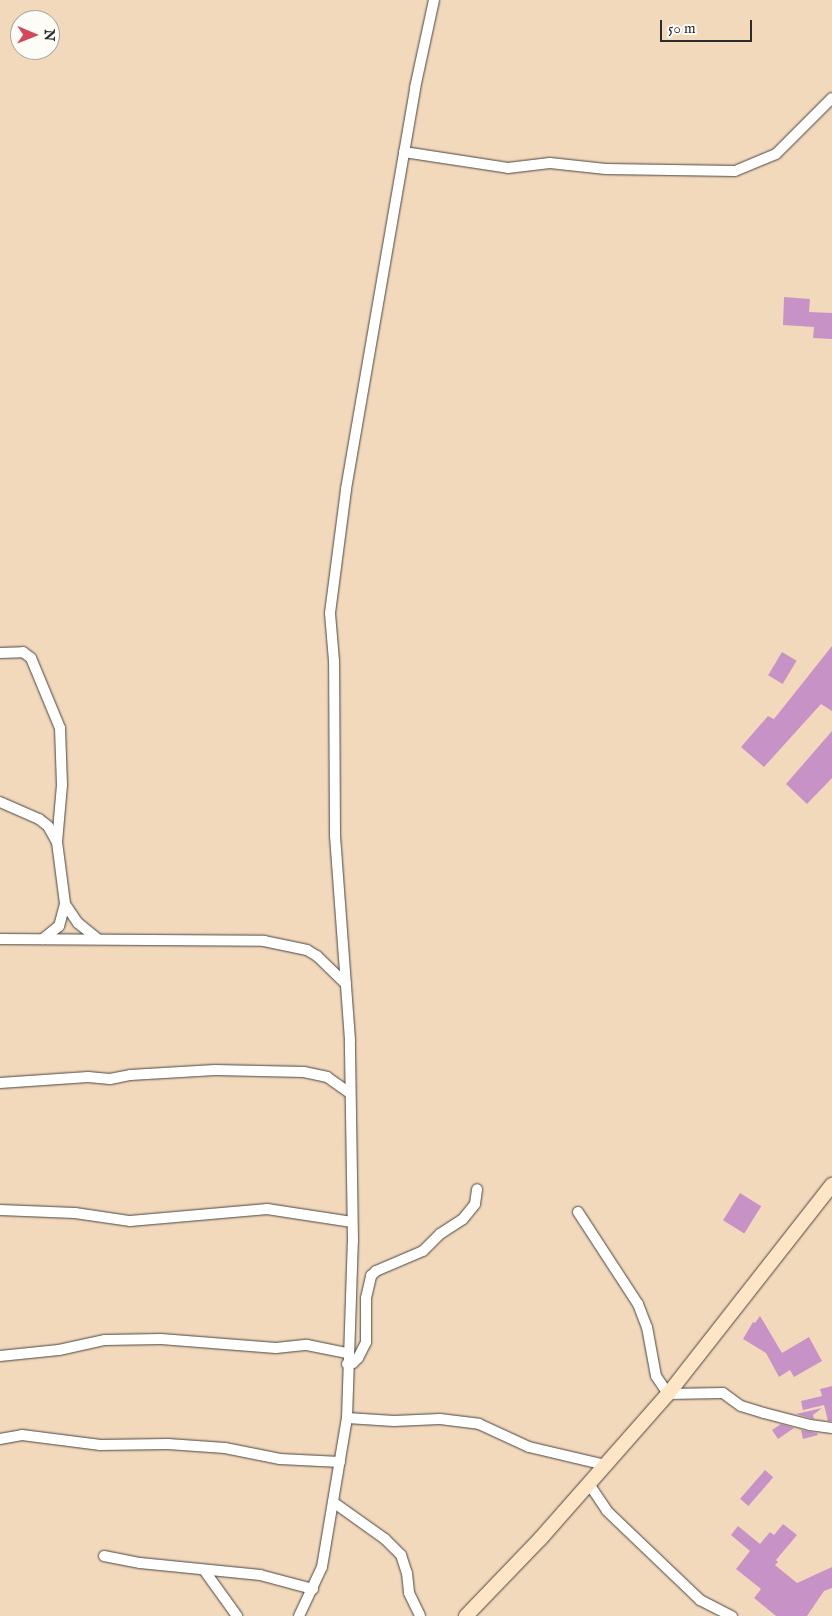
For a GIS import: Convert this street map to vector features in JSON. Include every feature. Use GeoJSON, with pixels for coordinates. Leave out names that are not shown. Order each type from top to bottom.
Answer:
{"type":"FeatureCollection","features":[{"type":"Feature","properties":{"kind":"main road"},"geometry":{"type":"LineString","coordinates":[[466,1616],[542,1538],[668,1394],[832,1185]]}},
{"type":"Feature","properties":{"kind":"street"},"geometry":{"type":"LineString","coordinates":[[299,1616],[322,1567],[347,1418],[347,1353],[352,1222],[350,1093],[346,984],[336,836],[334,661],[330,614],[346,489],[404,152],[434,0]]}},
{"type":"Feature","properties":{"kind":"street"},"geometry":{"type":"LineString","coordinates":[[404,152],[508,168],[550,163],[606,169],[735,171],[776,154],[832,98]]}},
{"type":"Feature","properties":{"kind":"street"},"geometry":{"type":"LineString","coordinates":[[0,653],[23,652],[31,658],[60,728],[62,786],[57,842],[65,904],[59,926],[42,939]]}},
{"type":"Feature","properties":{"kind":"street"},"geometry":{"type":"LineString","coordinates":[[0,802],[39,818],[48,826],[57,842]]}},
{"type":"Feature","properties":{"kind":"street"},"geometry":{"type":"LineString","coordinates":[[65,904],[78,923],[99,940]]}},
{"type":"Feature","properties":{"kind":"street"},"geometry":{"type":"LineString","coordinates":[[0,939],[264,941],[307,950],[317,956],[346,984]]}},
{"type":"Feature","properties":{"kind":"street"},"geometry":{"type":"LineString","coordinates":[[0,1083],[88,1077],[110,1079],[130,1075],[215,1070],[304,1072],[327,1077],[350,1093]]}},
{"type":"Feature","properties":{"kind":"street"},"geometry":{"type":"LineString","coordinates":[[347,1364],[353,1363],[358,1358],[366,1342],[366,1298],[371,1276],[376,1271],[423,1251],[440,1234],[463,1219],[475,1204],[477,1189]]}},
{"type":"Feature","properties":{"kind":"street"},"geometry":{"type":"LineString","coordinates":[[0,1210],[75,1213],[130,1221],[267,1209],[352,1222]]}},
{"type":"Feature","properties":{"kind":"street"},"geometry":{"type":"LineString","coordinates":[[578,1212],[638,1304],[647,1327],[656,1376],[668,1394],[723,1393],[741,1406],[810,1425],[832,1428]]}},
{"type":"Feature","properties":{"kind":"street"},"geometry":{"type":"LineString","coordinates":[[0,1356],[59,1350],[105,1340],[161,1339],[268,1348],[307,1345],[347,1353]]}},
{"type":"Feature","properties":{"kind":"street"},"geometry":{"type":"LineString","coordinates":[[347,1418],[440,1419],[480,1424],[529,1447],[606,1465]]}},
{"type":"Feature","properties":{"kind":"street"},"geometry":{"type":"LineString","coordinates":[[0,1438],[22,1435],[100,1445],[177,1444],[225,1448],[280,1459],[340,1462]]}},
{"type":"Feature","properties":{"kind":"street"},"geometry":{"type":"LineString","coordinates":[[589,1484],[607,1511],[700,1600],[732,1616]]}},
{"type":"Feature","properties":{"kind":"street"},"geometry":{"type":"LineString","coordinates":[[334,1502],[384,1539],[401,1555],[407,1573],[409,1593],[420,1616]]}},
{"type":"Feature","properties":{"kind":"street"},"geometry":{"type":"LineString","coordinates":[[104,1556],[140,1563],[269,1576],[313,1589]]}},
{"type":"Feature","properties":{"kind":"street"},"geometry":{"type":"LineString","coordinates":[[204,1570],[238,1616]]}},
{"type":"Feature","properties":{"kind":"building"},"geometry":{"type":"Polygon","coordinates":[[[784,297],[810,299],[809,312],[832,313],[832,339],[813,338],[814,327],[783,325],[784,297]]]}},
{"type":"Feature","properties":{"kind":"building"},"geometry":{"type":"Polygon","coordinates":[[[832,646],[832,711],[821,704],[764,767],[741,747],[768,716],[774,719],[832,646]]]}},
{"type":"Feature","properties":{"kind":"building"},"geometry":{"type":"Polygon","coordinates":[[[782,652],[797,661],[783,684],[768,675],[782,652]]]}},
{"type":"Feature","properties":{"kind":"building"},"geometry":{"type":"Polygon","coordinates":[[[832,731],[832,778],[807,804],[786,784],[832,731]]]}},
{"type":"Feature","properties":{"kind":"building"},"geometry":{"type":"Polygon","coordinates":[[[740,1193],[761,1206],[744,1233],[723,1220],[740,1193]]]}},
{"type":"Feature","properties":{"kind":"building"},"geometry":{"type":"Polygon","coordinates":[[[760,1316],[782,1353],[809,1337],[822,1361],[794,1377],[790,1370],[779,1377],[766,1353],[743,1339],[753,1322],[755,1323],[760,1316]]]}},
{"type":"Feature","properties":{"kind":"building"},"geometry":{"type":"Polygon","coordinates":[[[832,1386],[832,1421],[828,1421],[824,1405],[803,1410],[801,1401],[822,1396],[820,1389],[832,1386]]]}},
{"type":"Feature","properties":{"kind":"building"},"geometry":{"type":"Polygon","coordinates":[[[822,1408],[813,1415],[814,1419],[796,1414],[822,1408]]]}},
{"type":"Feature","properties":{"kind":"building"},"geometry":{"type":"Polygon","coordinates":[[[781,1424],[794,1428],[778,1439],[772,1430],[781,1424]]]}},
{"type":"Feature","properties":{"kind":"building"},"geometry":{"type":"Polygon","coordinates":[[[801,1430],[817,1433],[818,1435],[803,1439],[801,1430]]]}},
{"type":"Feature","properties":{"kind":"building"},"geometry":{"type":"Polygon","coordinates":[[[765,1470],[773,1477],[748,1506],[740,1499],[765,1470]]]}},
{"type":"Feature","properties":{"kind":"building"},"geometry":{"type":"Polygon","coordinates":[[[783,1524],[797,1535],[776,1560],[778,1562],[775,1565],[797,1583],[832,1567],[832,1588],[824,1591],[807,1616],[776,1616],[754,1598],[761,1589],[736,1569],[750,1551],[731,1535],[738,1526],[760,1544],[770,1532],[774,1535],[783,1524]]]}}]}
